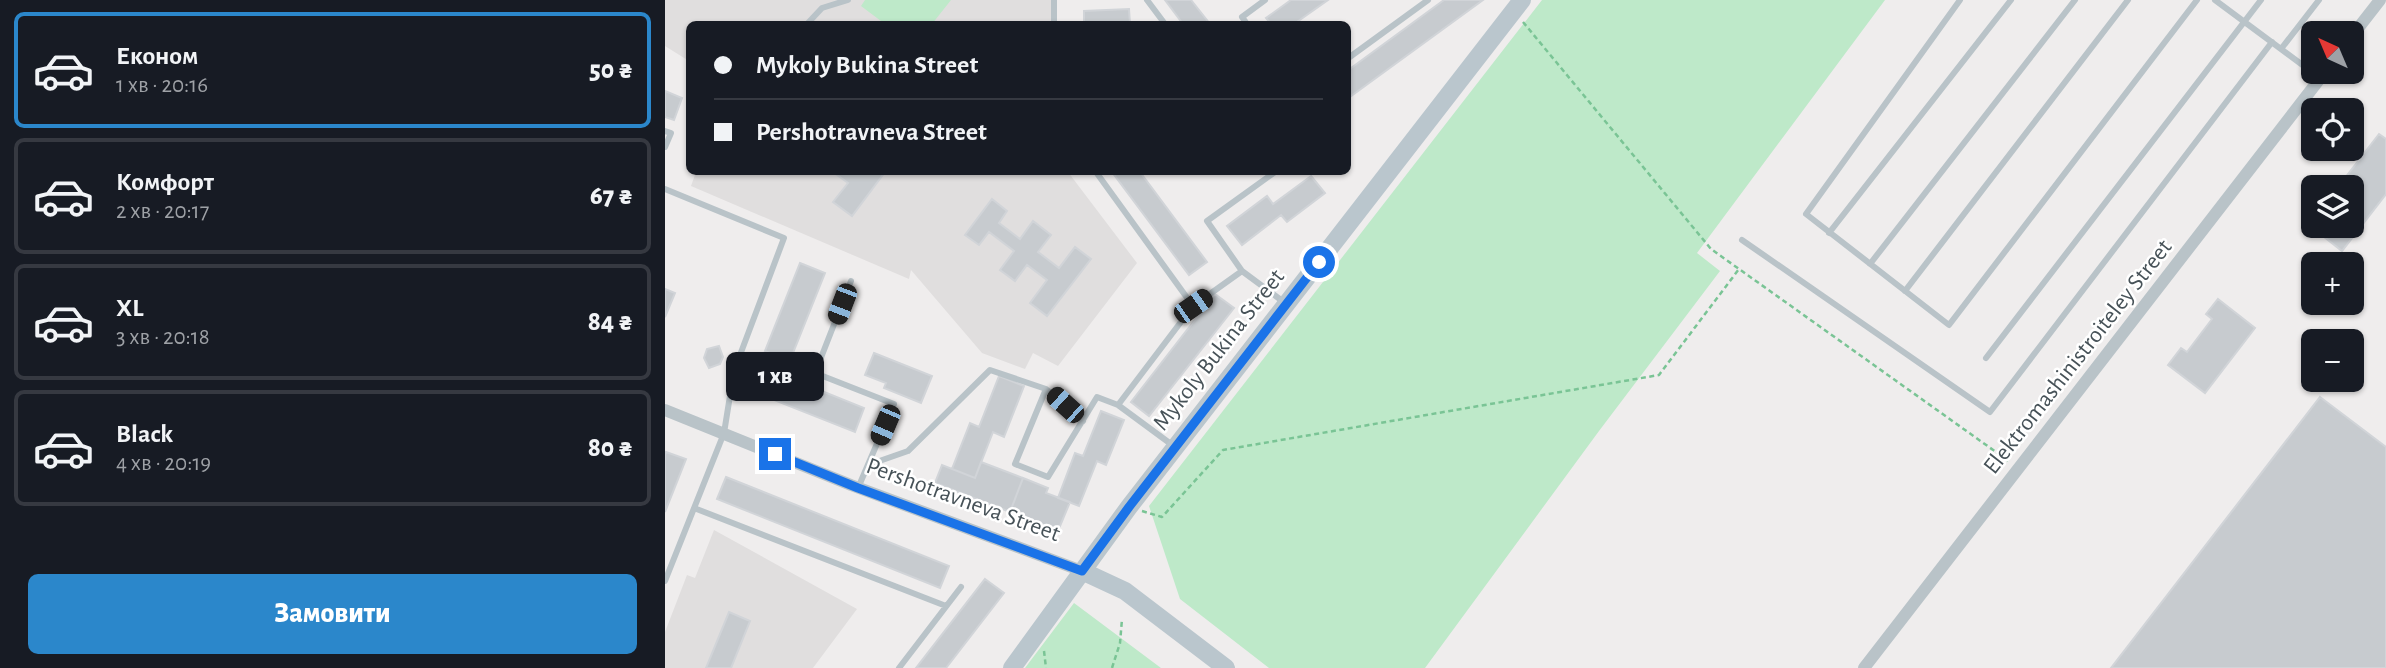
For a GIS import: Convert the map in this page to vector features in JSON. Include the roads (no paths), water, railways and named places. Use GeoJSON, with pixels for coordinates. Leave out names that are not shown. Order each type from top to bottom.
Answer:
{"type":"FeatureCollection","features":[{"type":"Feature","properties":{"kind":"street","name":"Mykoly Bukina Street"},"geometry":{"type":"LineString","coordinates":[[1012,668],[1129,507],[1522,0]]}},
{"type":"Feature","properties":{"kind":"street"},"geometry":{"type":"LineString","coordinates":[[2364,21],[2380,0]]}},
{"type":"Feature","properties":{"kind":"street","name":"Elektromashinistroiteley Street"},"geometry":{"type":"LineString","coordinates":[[1864,668],[2315,84]]}},
{"type":"Feature","properties":{"kind":"street","name":"Pershotravneva Street"},"geometry":{"type":"LineString","coordinates":[[665,410],[858,488],[1082,571],[1125,591],[1226,668]]}},
{"type":"Feature","properties":{"kind":"lane"},"geometry":{"type":"LineString","coordinates":[[810,21],[822,8],[848,0]]}},
{"type":"Feature","properties":{"kind":"lane"},"geometry":{"type":"LineString","coordinates":[[1054,0],[1054,21]]}},
{"type":"Feature","properties":{"kind":"lane"},"geometry":{"type":"LineString","coordinates":[[1147,0],[1162,21]]}},
{"type":"Feature","properties":{"kind":"lane"},"geometry":{"type":"LineString","coordinates":[[1245,21],[1242,17],[1265,0]]}},
{"type":"Feature","properties":{"kind":"lane"},"geometry":{"type":"LineString","coordinates":[[1351,56],[1428,0]]}},
{"type":"Feature","properties":{"kind":"lane"},"geometry":{"type":"LineString","coordinates":[[1960,0],[1806,214],[1949,325],[2197,0]]}},
{"type":"Feature","properties":{"kind":"lane"},"geometry":{"type":"LineString","coordinates":[[1829,233],[2011,0]]}},
{"type":"Feature","properties":{"kind":"lane"},"geometry":{"type":"LineString","coordinates":[[1870,264],[2075,0]]}},
{"type":"Feature","properties":{"kind":"lane"},"geometry":{"type":"LineString","coordinates":[[1905,291],[2127,0]]}},
{"type":"Feature","properties":{"kind":"lane"},"geometry":{"type":"LineString","coordinates":[[2215,0],[2301,62]]}},
{"type":"Feature","properties":{"kind":"lane"},"geometry":{"type":"LineString","coordinates":[[1986,359],[2261,0]]}},
{"type":"Feature","properties":{"kind":"lane"},"geometry":{"type":"LineString","coordinates":[[2281,49],[2319,0]]}},
{"type":"Feature","properties":{"kind":"lane"},"geometry":{"type":"LineString","coordinates":[[1742,240],[1990,412],[2272,42]]}},
{"type":"Feature","properties":{"kind":"lane"},"geometry":{"type":"LineString","coordinates":[[665,131],[671,133],[665,147]]}},
{"type":"Feature","properties":{"kind":"lane"},"geometry":{"type":"LineString","coordinates":[[1098,175],[1193,306]]}},
{"type":"Feature","properties":{"kind":"lane"},"geometry":{"type":"LineString","coordinates":[[1271,175],[1207,221],[1242,271],[1286,304]]}},
{"type":"Feature","properties":{"kind":"lane"},"geometry":{"type":"LineString","coordinates":[[665,189],[784,238],[734,371],[724,433],[665,582]]}},
{"type":"Feature","properties":{"kind":"lane"},"geometry":{"type":"LineString","coordinates":[[1118,405],[1193,306],[1242,271]]}},
{"type":"Feature","properties":{"kind":"lane"},"geometry":{"type":"LineString","coordinates":[[851,281],[815,373],[894,404],[858,488]]}},
{"type":"Feature","properties":{"kind":"lane"},"geometry":{"type":"LineString","coordinates":[[868,465],[908,451],[990,370],[1046,388],[1083,421]]}},
{"type":"Feature","properties":{"kind":"lane"},"geometry":{"type":"LineString","coordinates":[[1046,388],[1016,464],[1048,477],[1097,397],[1118,405],[1175,447]]}},
{"type":"Feature","properties":{"kind":"lane"},"geometry":{"type":"LineString","coordinates":[[694,508],[946,606]]}},
{"type":"Feature","properties":{"kind":"lane"},"geometry":{"type":"LineString","coordinates":[[899,668],[961,587]]}}]}
